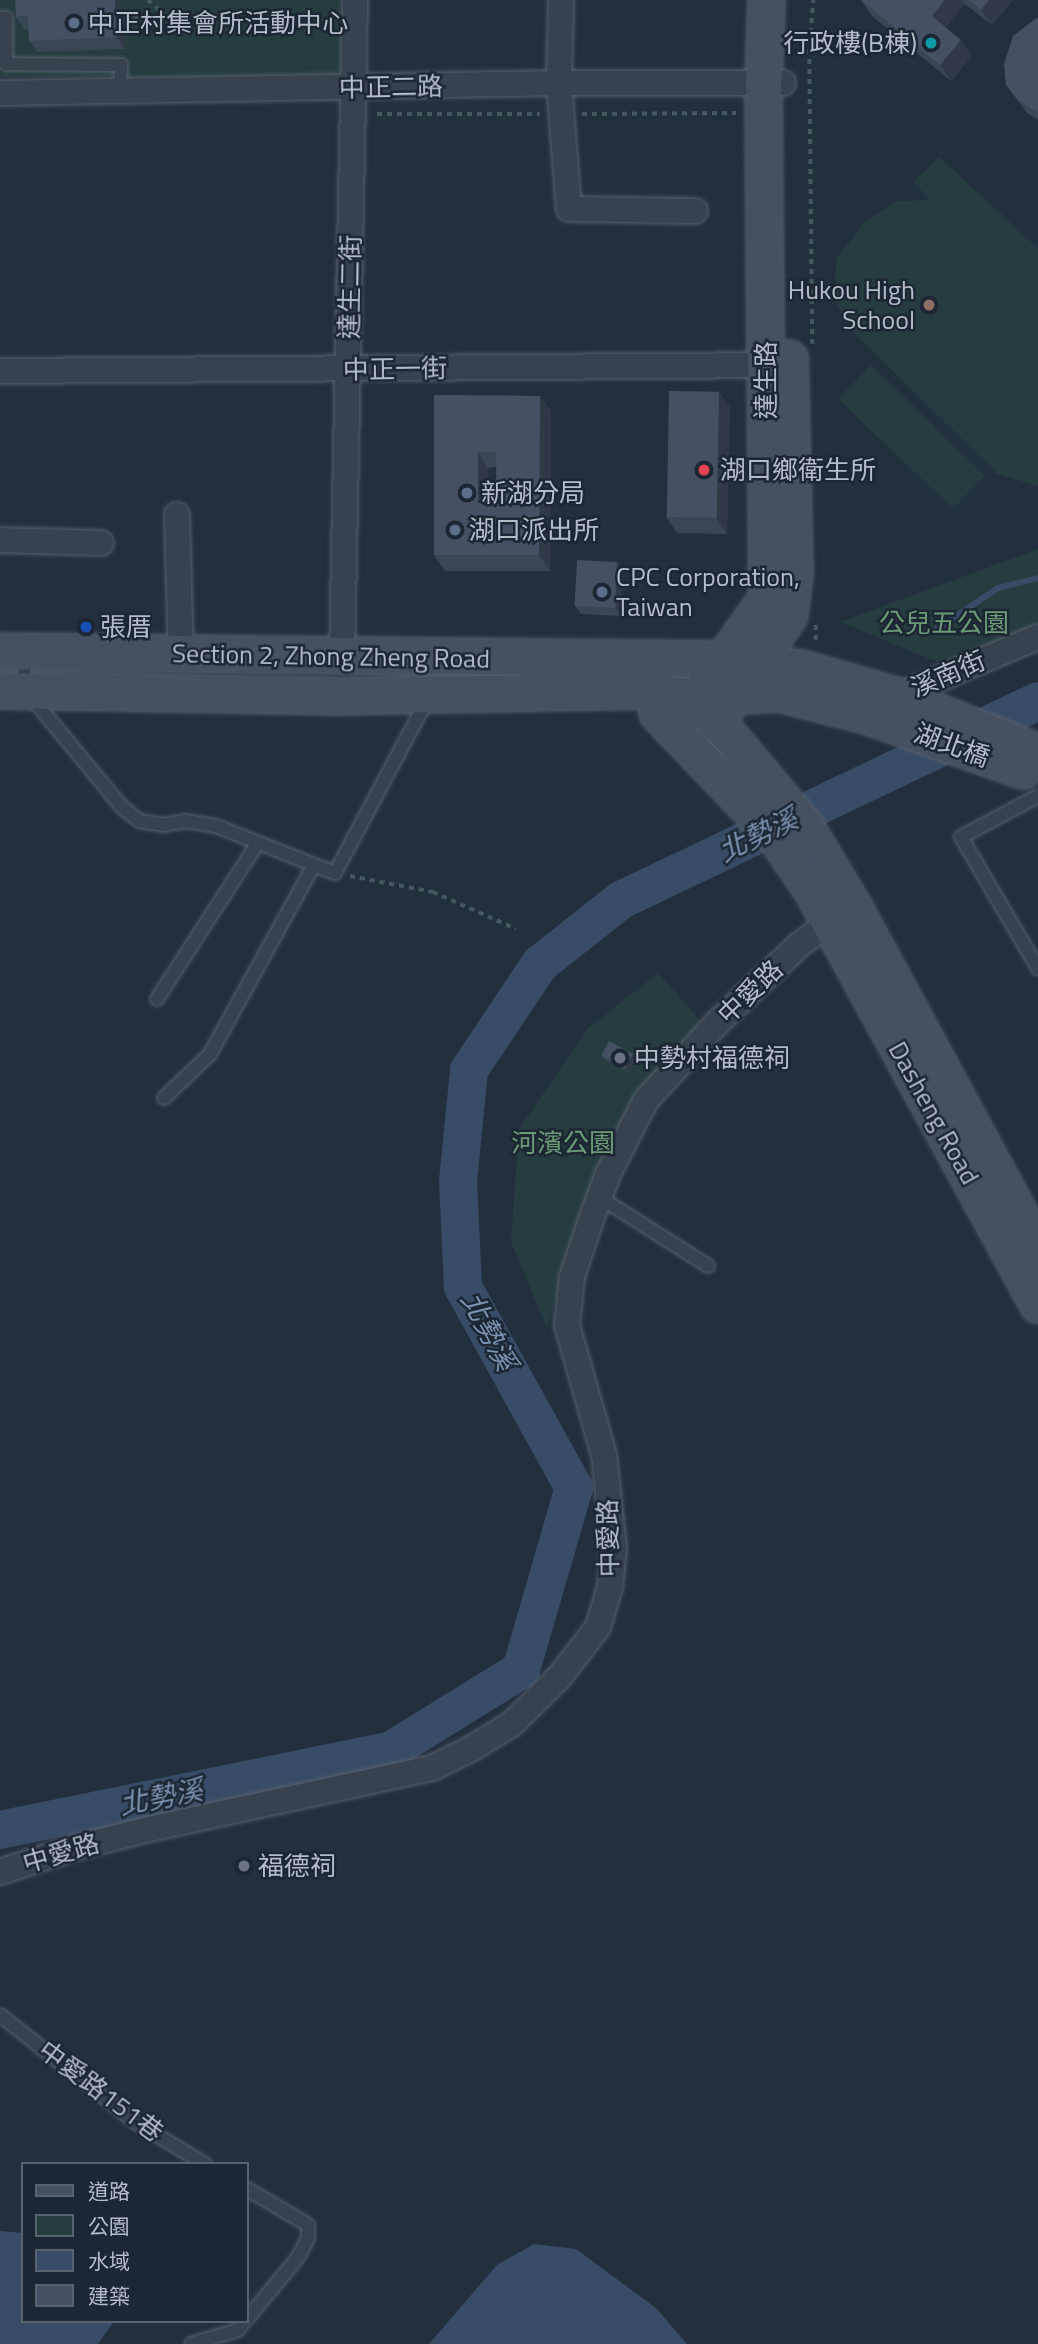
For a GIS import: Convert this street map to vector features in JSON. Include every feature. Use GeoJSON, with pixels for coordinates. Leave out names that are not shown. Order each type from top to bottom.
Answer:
{"type":"FeatureCollection","features":[{"type":"Feature","properties":{"kind":"main road","name":"達生路"},"geometry":{"type":"LineString","coordinates":[[673,730],[719,726],[740,661],[767,597],[789,360],[766,0]]}},
{"type":"Feature","properties":{"kind":"main road","name":"達生路"},"geometry":{"type":"LineString","coordinates":[[773,83],[790,0]]}},
{"type":"Feature","properties":{"kind":"main road","name":"Section 2, Zhong Zheng Road"},"geometry":{"type":"LineString","coordinates":[[12,652],[342,657],[662,657],[740,661]]}},
{"type":"Feature","properties":{"kind":"main road"},"geometry":{"type":"LineString","coordinates":[[662,657],[719,726]]}},
{"type":"Feature","properties":{"kind":"main road","name":"湖北橋"},"geometry":{"type":"LineString","coordinates":[[740,661],[801,668],[898,696],[1038,752]]}},
{"type":"Feature","properties":{"kind":"main road","name":"Section 2, Zhong Zheng Road"},"geometry":{"type":"LineString","coordinates":[[13,691],[331,696],[636,690],[719,726]]}},
{"type":"Feature","properties":{"kind":"main road"},"geometry":{"type":"LineString","coordinates":[[636,690],[673,730],[719,726]]}},
{"type":"Feature","properties":{"kind":"main road","name":"湖北橋"},"geometry":{"type":"LineString","coordinates":[[719,726],[779,693],[866,715],[1038,776]]}},
{"type":"Feature","properties":{"kind":"main road","name":"Dasheng Road"},"geometry":{"type":"LineString","coordinates":[[719,726],[805,827],[841,915],[1032,1263],[1038,1305]]}},
{"type":"Feature","properties":{"kind":"street","name":"達生二街"},"geometry":{"type":"LineString","coordinates":[[342,657],[355,0]]}},
{"type":"Feature","properties":{"kind":"street"},"geometry":{"type":"LineString","coordinates":[[561,0],[559,83],[569,209],[695,211]]}},
{"type":"Feature","properties":{"kind":"street","name":"中正二路"},"geometry":{"type":"LineString","coordinates":[[0,93],[353,89],[559,83],[773,83]]}},
{"type":"Feature","properties":{"kind":"street","name":"中正一街"},"geometry":{"type":"LineString","coordinates":[[0,371],[349,369],[789,360]]}},
{"type":"Feature","properties":{"kind":"street"},"geometry":{"type":"LineString","coordinates":[[177,515],[181,654]]}},
{"type":"Feature","properties":{"kind":"street"},"geometry":{"type":"LineString","coordinates":[[0,540],[101,543]]}},
{"type":"Feature","properties":{"kind":"street","name":"溪南街"},"geometry":{"type":"LineString","coordinates":[[898,696],[1038,636]]}},
{"type":"Feature","properties":{"kind":"street","name":"中愛路"},"geometry":{"type":"LineString","coordinates":[[0,1872],[74,1848],[149,1829],[432,1768],[471,1749],[513,1723],[561,1675],[598,1627],[610,1587],[614,1548],[604,1455],[567,1325],[572,1278],[599,1197],[646,1100],[719,1021],[799,945],[841,915]]}},
{"type":"Feature","properties":{"kind":"lane"},"geometry":{"type":"LineString","coordinates":[[0,18],[6,18],[6,64],[121,65],[120,91]]}},
{"type":"Feature","properties":{"kind":"lane"},"geometry":{"type":"LineString","coordinates":[[12,652],[13,691],[122,807],[139,821],[163,825],[185,821],[216,826],[335,873],[431,694]]}},
{"type":"Feature","properties":{"kind":"lane"},"geometry":{"type":"LineString","coordinates":[[1038,796],[961,838],[1038,968]]}},
{"type":"Feature","properties":{"kind":"lane"},"geometry":{"type":"LineString","coordinates":[[157,999],[258,843]]}},
{"type":"Feature","properties":{"kind":"lane"},"geometry":{"type":"LineString","coordinates":[[164,1098],[210,1054],[314,865]]}},
{"type":"Feature","properties":{"kind":"lane"},"geometry":{"type":"LineString","coordinates":[[599,1197],[708,1266]]}},
{"type":"Feature","properties":{"kind":"lane","name":"中愛路151巷"},"geometry":{"type":"LineString","coordinates":[[0,2015],[135,2122],[202,2162]]}},
{"type":"Feature","properties":{"kind":"lane"},"geometry":{"type":"LineString","coordinates":[[248,2190],[307,2225],[308,2238],[299,2256],[248,2318]]}},
{"type":"Feature","properties":{"kind":"lane"},"geometry":{"type":"LineString","coordinates":[[191,2344],[237,2330],[243,2323]]}},
{"type":"Feature","properties":{"kind":"path"},"geometry":{"type":"LineString","coordinates":[[148,0],[167,18]]}},
{"type":"Feature","properties":{"kind":"path"},"geometry":{"type":"LineString","coordinates":[[789,360],[813,0]]}},
{"type":"Feature","properties":{"kind":"path"},"geometry":{"type":"LineString","coordinates":[[123,18],[167,18],[205,26]]}},
{"type":"Feature","properties":{"kind":"path"},"geometry":{"type":"LineString","coordinates":[[377,114],[743,113]]}},
{"type":"Feature","properties":{"kind":"path"},"geometry":{"type":"LineString","coordinates":[[816,612],[816,640]]}},
{"type":"Feature","properties":{"kind":"path"},"geometry":{"type":"LineString","coordinates":[[335,873],[433,892],[516,929]]}},
{"type":"Feature","properties":{"kind":"green space"},"geometry":{"type":"Polygon","coordinates":[[[0,0],[341,0],[341,77],[0,77],[0,0]]]}},
{"type":"Feature","properties":{"kind":"green space"},"geometry":{"type":"Polygon","coordinates":[[[939,157],[1038,248],[1038,486],[997,474],[845,324],[834,295],[837,257],[866,221],[897,201],[930,200],[913,182],[939,157]]]}},
{"type":"Feature","properties":{"kind":"green space"},"geometry":{"type":"Polygon","coordinates":[[[871,365],[985,475],[953,509],[838,399],[871,365]]]}},
{"type":"Feature","properties":{"kind":"green space","name":"公兒五公園"},"geometry":{"type":"Polygon","coordinates":[[[1038,549],[1038,625],[942,664],[840,622],[1038,549]]]}},
{"type":"Feature","properties":{"kind":"green space","name":"河濱公園"},"geometry":{"type":"Polygon","coordinates":[[[658,973],[702,1022],[589,1194],[547,1328],[511,1242],[519,1129],[588,1028],[658,973]]]}},
{"type":"Feature","properties":{"kind":"water"},"geometry":{"type":"Polygon","coordinates":[[[0,2231],[21,2233],[21,2323],[113,2323],[98,2344],[0,2344],[0,2231]]]}},
{"type":"Feature","properties":{"kind":"water"},"geometry":{"type":"Polygon","coordinates":[[[534,2244],[576,2249],[656,2308],[687,2344],[429,2344],[497,2265],[534,2244]]]}},
{"type":"Feature","properties":{"kind":"building","name":"中正村集會所活動中心"},"geometry":{"type":"Polygon","coordinates":[[[15,0],[115,0],[116,37],[29,41],[28,16],[16,17],[15,0]]]}},
{"type":"Feature","properties":{"kind":"building"},"geometry":{"type":"Polygon","coordinates":[[[861,0],[945,0],[932,16],[961,40],[940,65],[861,0]]]}},
{"type":"Feature","properties":{"kind":"building"},"geometry":{"type":"Polygon","coordinates":[[[969,0],[989,0],[981,10],[969,0]]]}},
{"type":"Feature","properties":{"kind":"building"},"geometry":{"type":"Polygon","coordinates":[[[1038,18],[1038,113],[1019,101],[1006,85],[1004,64],[1013,36],[1038,18]]]}},
{"type":"Feature","properties":{"kind":"building","name":"湖口鄉衛生所"},"geometry":{"type":"Polygon","coordinates":[[[669,391],[719,392],[717,518],[667,517],[669,391]]]}},
{"type":"Feature","properties":{"kind":"building","name":"新湖分局"},"geometry":{"type":"Polygon","coordinates":[[[434,395],[540,396],[539,555],[434,555],[434,395]],[[478,452],[478,503],[497,503],[496,452],[478,452]]]}},
{"type":"Feature","properties":{"kind":"building","name":"CPC Corporation, Taiwan"},"geometry":{"type":"Polygon","coordinates":[[[577,560],[617,562],[615,608],[575,606],[577,560]]]}},
{"type":"Feature","properties":{"kind":"building","name":"中勢村福德祠"},"geometry":{"type":"Polygon","coordinates":[[[609,1041],[633,1054],[625,1068],[601,1055],[609,1041]]]}},
{"type":"Feature","properties":{"kind":"waterway"},"geometry":{"type":"LineString","coordinates":[[932,632],[998,588],[1038,578]]}},
{"type":"Feature","properties":{"kind":"waterway","name":"北勢溪"},"geometry":{"type":"LineString","coordinates":[[0,1830],[390,1751],[521,1670],[574,1488],[463,1287],[458,1181],[469,1070],[540,964],[621,900],[1038,701]]}},
{"type":"Feature","properties":{"kind":"place","name":"中正村集會所活動中心"},"geometry":{"type":"Point","coordinates":[74,23]}},
{"type":"Feature","properties":{"kind":"place","name":"行政樓(B棟)"},"geometry":{"type":"Point","coordinates":[931,43]}},
{"type":"Feature","properties":{"kind":"place","name":"Hukou High School"},"geometry":{"type":"Point","coordinates":[929,305]}},
{"type":"Feature","properties":{"kind":"place","name":"湖口鄉衛生所"},"geometry":{"type":"Point","coordinates":[704,470]}},
{"type":"Feature","properties":{"kind":"place","name":"新湖分局"},"geometry":{"type":"Point","coordinates":[467,493]}},
{"type":"Feature","properties":{"kind":"place","name":"湖口派出所"},"geometry":{"type":"Point","coordinates":[455,530]}},
{"type":"Feature","properties":{"kind":"place","name":"CPC Corporation, Taiwan"},"geometry":{"type":"Point","coordinates":[602,592]}},
{"type":"Feature","properties":{"kind":"place","name":"張厝"},"geometry":{"type":"Point","coordinates":[86,627]}},
{"type":"Feature","properties":{"kind":"place","name":"中勢村福德祠"},"geometry":{"type":"Point","coordinates":[620,1058]}},
{"type":"Feature","properties":{"kind":"place","name":"福德祠"},"geometry":{"type":"Point","coordinates":[244,1866]}}]}
